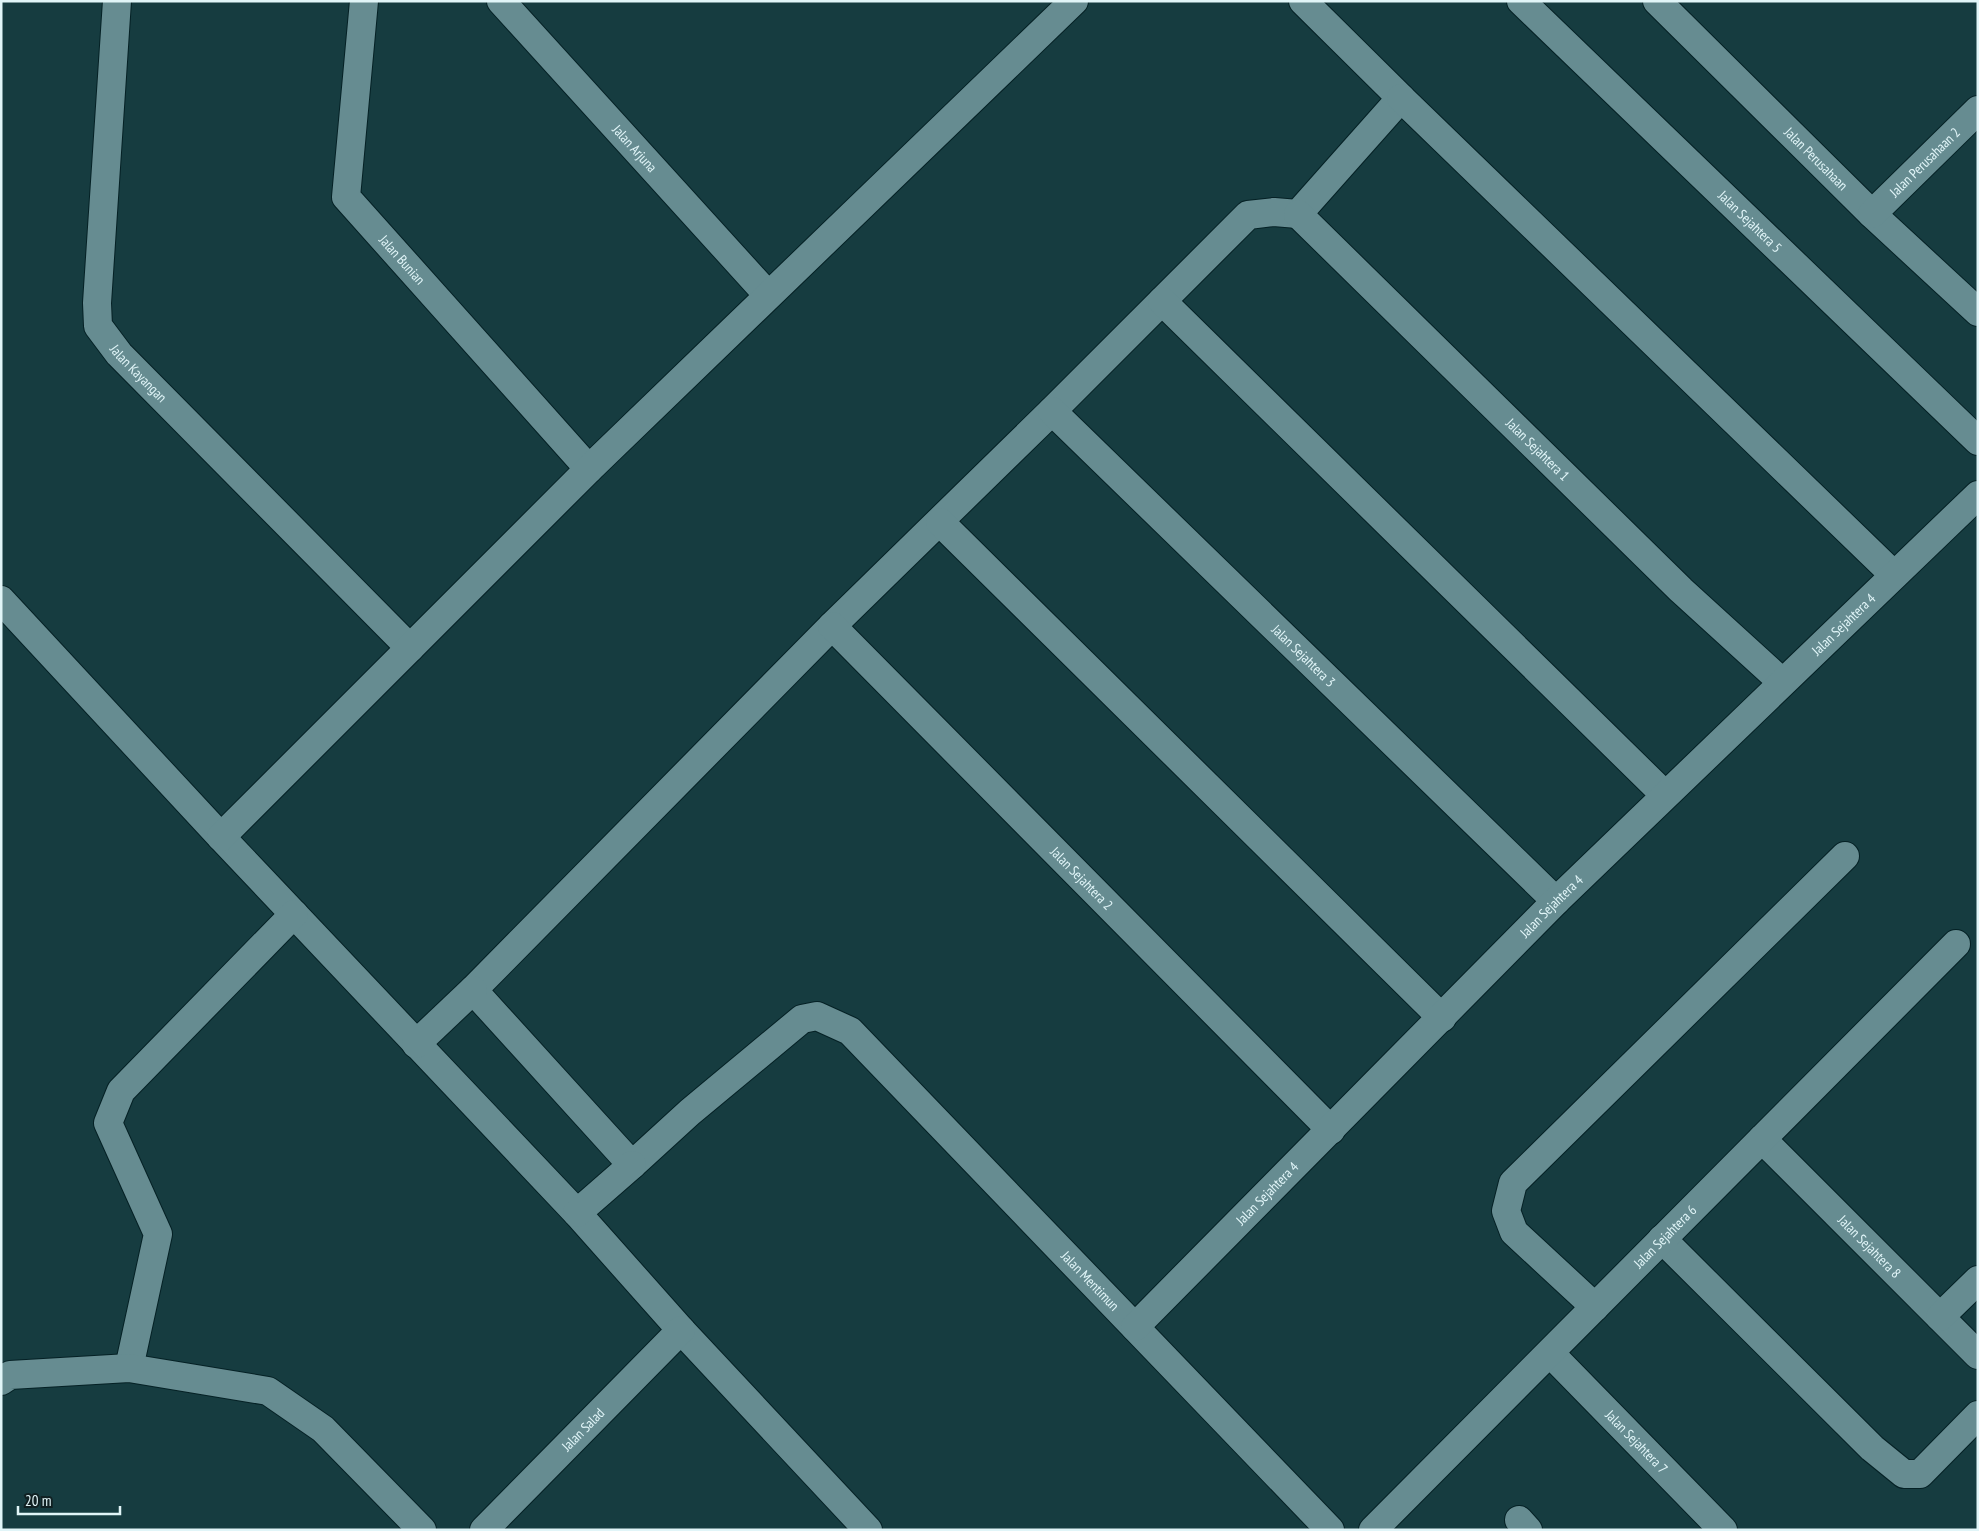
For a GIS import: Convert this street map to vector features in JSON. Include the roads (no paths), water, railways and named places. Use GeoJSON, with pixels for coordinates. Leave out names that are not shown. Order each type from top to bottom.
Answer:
{"type":"FeatureCollection","features":[{"type":"Feature","properties":{"kind":"street","name":"Jalan Kayangan"},"geometry":{"type":"LineString","coordinates":[[117,1],[97,303],[98,326],[119,354],[410,648]]}},
{"type":"Feature","properties":{"kind":"street","name":"Jalan Bunian"},"geometry":{"type":"LineString","coordinates":[[364,1],[346,197],[589,469]]}},
{"type":"Feature","properties":{"kind":"street","name":"Jalan Arjuna"},"geometry":{"type":"LineString","coordinates":[[501,1],[768,295]]}},
{"type":"Feature","properties":{"kind":"street"},"geometry":{"type":"LineString","coordinates":[[221,837],[589,469],[1074,1]]}},
{"type":"Feature","properties":{"kind":"street"},"geometry":{"type":"LineString","coordinates":[[1303,1],[1894,575]]}},
{"type":"Feature","properties":{"kind":"street","name":"Jalan Sejahtera 5"},"geometry":{"type":"LineString","coordinates":[[1521,1],[1978,441]]}},
{"type":"Feature","properties":{"kind":"street","name":"Jalan Perusahaan"},"geometry":{"type":"LineString","coordinates":[[1657,1],[1872,214],[1978,312]]}},
{"type":"Feature","properties":{"kind":"street"},"geometry":{"type":"LineString","coordinates":[[416,1044],[473,990],[832,626],[940,522],[1248,215],[1274,212],[1298,214],[1401,98]]}},
{"type":"Feature","properties":{"kind":"street","name":"Jalan Perusahaan 2"},"geometry":{"type":"LineString","coordinates":[[1872,214],[1978,110]]}},
{"type":"Feature","properties":{"kind":"street","name":"Jalan Sejahtera 1"},"geometry":{"type":"LineString","coordinates":[[1298,214],[1681,590],[1782,682]]}},
{"type":"Feature","properties":{"kind":"street"},"geometry":{"type":"LineString","coordinates":[[1162,301],[1665,795]]}},
{"type":"Feature","properties":{"kind":"street","name":"Jalan Sejahtera 3"},"geometry":{"type":"LineString","coordinates":[[1052,411],[1556,901]]}},
{"type":"Feature","properties":{"kind":"street","name":"Jalan Sejahtera 4"},"geometry":{"type":"LineString","coordinates":[[1134,1328],[1556,901],[1978,495]]}},
{"type":"Feature","properties":{"kind":"street"},"geometry":{"type":"LineString","coordinates":[[940,522],[1442,1018]]}},
{"type":"Feature","properties":{"kind":"street"},"geometry":{"type":"LineString","coordinates":[[1,600],[221,837],[577,1213],[681,1330],[868,1530]]}},
{"type":"Feature","properties":{"kind":"street","name":"Jalan Sejahtera 2"},"geometry":{"type":"LineString","coordinates":[[832,626],[1331,1130]]}},
{"type":"Feature","properties":{"kind":"street"},"geometry":{"type":"LineString","coordinates":[[1594,1307],[1514,1232],[1506,1211],[1514,1183],[1845,856]]}},
{"type":"Feature","properties":{"kind":"street"},"geometry":{"type":"LineString","coordinates":[[129,1368],[158,1234],[108,1122],[121,1091],[294,914]]}},
{"type":"Feature","properties":{"kind":"street","name":"Jalan Sejahtera 6"},"geometry":{"type":"LineString","coordinates":[[1373,1530],[1956,944]]}},
{"type":"Feature","properties":{"kind":"street"},"geometry":{"type":"LineString","coordinates":[[473,990],[632,1165],[577,1213]]}},
{"type":"Feature","properties":{"kind":"street","name":"Jalan Mentimun"},"geometry":{"type":"LineString","coordinates":[[632,1165],[690,1112],[802,1020],[817,1016],[850,1031],[1330,1530]]}},
{"type":"Feature","properties":{"kind":"street","name":"Jalan Sejahtera 8"},"geometry":{"type":"LineString","coordinates":[[1762,1139],[1978,1355]]}},
{"type":"Feature","properties":{"kind":"street"},"geometry":{"type":"LineString","coordinates":[[1662,1239],[1872,1448],[1904,1474],[1920,1474],[1978,1415]]}},
{"type":"Feature","properties":{"kind":"street"},"geometry":{"type":"LineString","coordinates":[[1940,1317],[1978,1280]]}},
{"type":"Feature","properties":{"kind":"street","name":"Jalan Salad"},"geometry":{"type":"LineString","coordinates":[[484,1530],[681,1330]]}},
{"type":"Feature","properties":{"kind":"street","name":"Jalan Sejahtera 7"},"geometry":{"type":"LineString","coordinates":[[1550,1353],[1723,1530]]}},
{"type":"Feature","properties":{"kind":"street"},"geometry":{"type":"LineString","coordinates":[[1,1380],[10,1375],[129,1368],[268,1391],[323,1429],[422,1530]]}}]}
